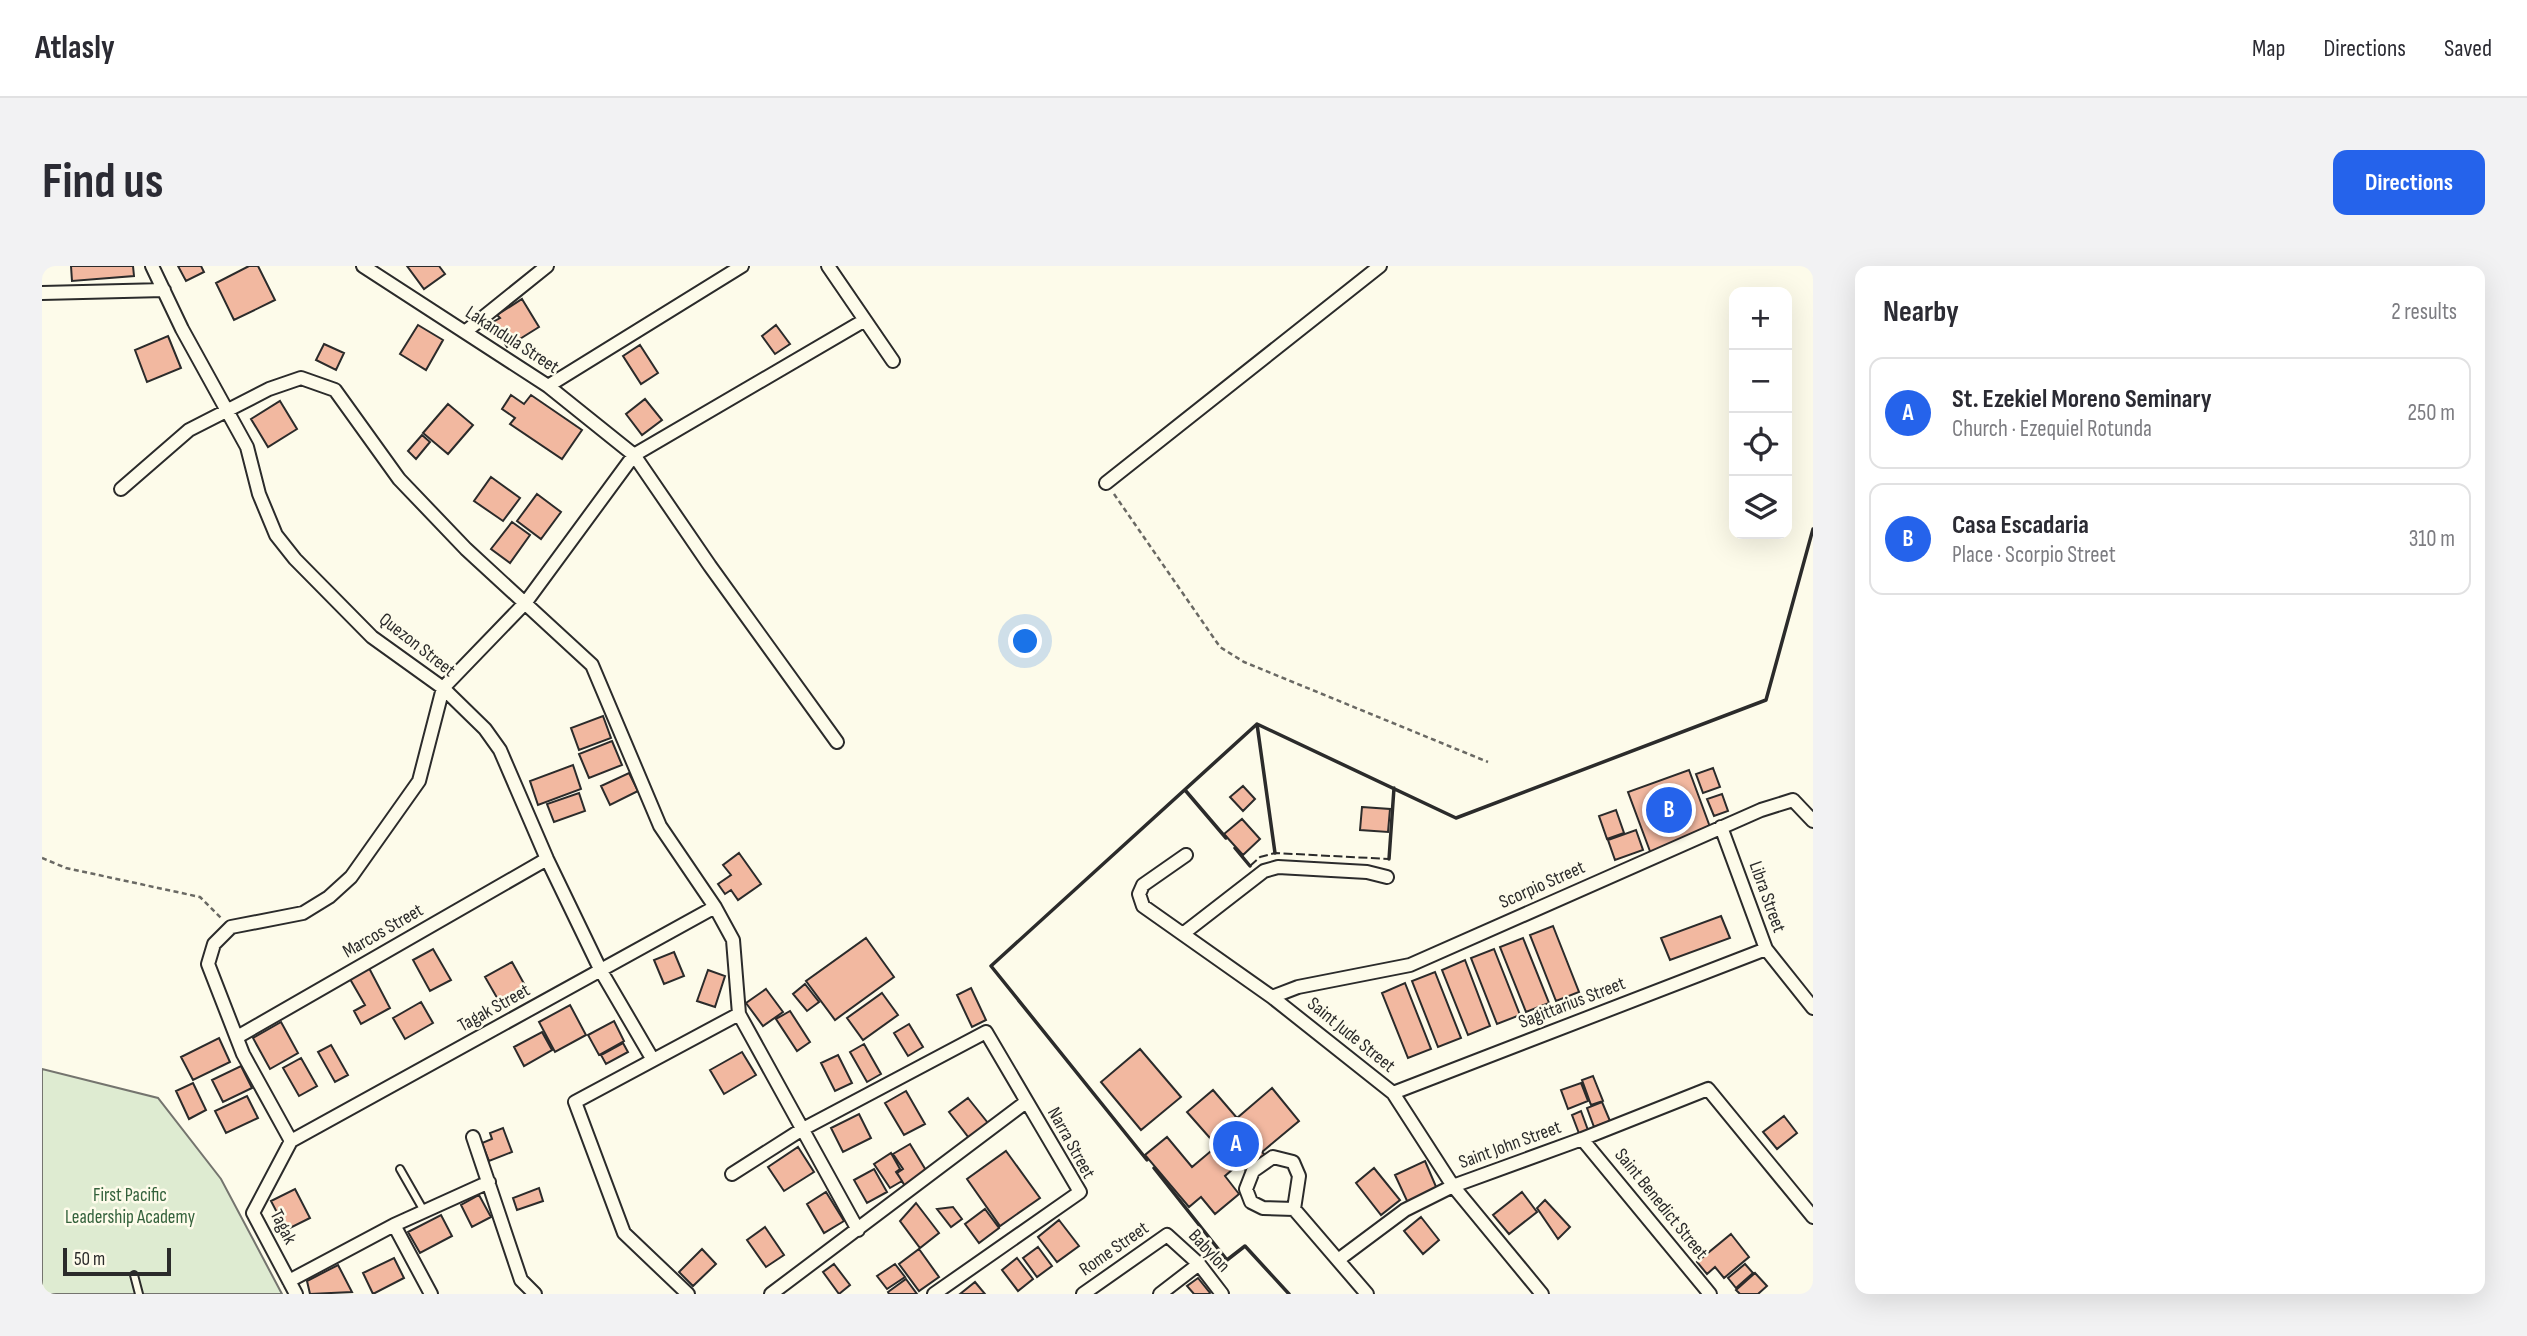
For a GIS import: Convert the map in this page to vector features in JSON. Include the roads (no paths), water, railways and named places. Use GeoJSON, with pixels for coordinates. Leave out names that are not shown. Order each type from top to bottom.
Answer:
{"type":"FeatureCollection","features":[{"type":"Feature","properties":{"kind":"street","name":"Quezon Street"},"geometry":{"type":"LineString","coordinates":[[152,266],[247,447],[259,494],[276,535],[295,559],[372,637],[443,688],[485,729],[500,750],[547,859],[601,971],[653,1060]]}},
{"type":"Feature","properties":{"kind":"street","name":"Lakandula Street"},"geometry":{"type":"LineString","coordinates":[[363,266],[548,386],[634,455],[837,742]]}},
{"type":"Feature","properties":{"kind":"street"},"geometry":{"type":"LineString","coordinates":[[465,332],[547,266]]}},
{"type":"Feature","properties":{"kind":"street"},"geometry":{"type":"LineString","coordinates":[[548,386],[742,266]]}},
{"type":"Feature","properties":{"kind":"street"},"geometry":{"type":"LineString","coordinates":[[828,266],[893,361]]}},
{"type":"Feature","properties":{"kind":"street"},"geometry":{"type":"LineString","coordinates":[[1106,483],[1380,266]]}},
{"type":"Feature","properties":{"kind":"street"},"geometry":{"type":"LineString","coordinates":[[42,293],[164,290]]}},
{"type":"Feature","properties":{"kind":"street"},"geometry":{"type":"LineString","coordinates":[[291,1141],[243,1054],[239,1036],[208,964],[214,944],[231,927],[303,913],[329,897],[351,877],[419,781],[443,688],[526,603],[634,455],[865,320]]}},
{"type":"Feature","properties":{"kind":"street"},"geometry":{"type":"LineString","coordinates":[[121,489],[189,430],[269,388],[301,378],[335,390],[399,479],[466,549],[592,665],[606,692],[637,779],[660,826],[715,907],[733,940],[739,1014],[858,1230]]}},
{"type":"Feature","properties":{"kind":"street","name":"Scorpio Street"},"geometry":{"type":"LineString","coordinates":[[1272,997],[1298,987],[1410,965],[1721,827],[1793,800],[1813,821]]}},
{"type":"Feature","properties":{"kind":"street","name":"Libra Street"},"geometry":{"type":"LineString","coordinates":[[1721,827],[1766,949],[1813,1008]]}},
{"type":"Feature","properties":{"kind":"street","name":"Saint Jude Street"},"geometry":{"type":"LineString","coordinates":[[1186,855],[1143,885],[1139,894],[1143,906],[1272,997],[1393,1093],[1453,1186],[1542,1294]]}},
{"type":"Feature","properties":{"kind":"street","name":"Marcos Street"},"geometry":{"type":"LineString","coordinates":[[239,1036],[547,859]]}},
{"type":"Feature","properties":{"kind":"street"},"geometry":{"type":"LineString","coordinates":[[1184,933],[1264,871],[1278,867],[1367,872],[1387,877]]}},
{"type":"Feature","properties":{"kind":"street","name":"Tagak Street"},"geometry":{"type":"LineString","coordinates":[[291,1141],[715,907]]}},
{"type":"Feature","properties":{"kind":"street","name":"Sagittarius Street"},"geometry":{"type":"LineString","coordinates":[[1393,1093],[1766,949]]}},
{"type":"Feature","properties":{"kind":"street"},"geometry":{"type":"LineString","coordinates":[[688,1294],[624,1233],[575,1102],[739,1014]]}},
{"type":"Feature","properties":{"kind":"street","name":"Narra Street"},"geometry":{"type":"LineString","coordinates":[[801,1130],[986,1032],[1080,1192],[934,1294]]}},
{"type":"Feature","properties":{"kind":"street","name":"Saint John Street"},"geometry":{"type":"LineString","coordinates":[[1338,1260],[1405,1210],[1453,1186],[1583,1139],[1708,1089],[1813,1217]]}},
{"type":"Feature","properties":{"kind":"street"},"geometry":{"type":"LineString","coordinates":[[771,1294],[1026,1102]]}},
{"type":"Feature","properties":{"kind":"street"},"geometry":{"type":"LineString","coordinates":[[732,1174],[801,1130]]}},
{"type":"Feature","properties":{"kind":"street"},"geometry":{"type":"LineString","coordinates":[[474,1137],[521,1280],[535,1294]]}},
{"type":"Feature","properties":{"kind":"street","name":"Saint Benedict Street"},"geometry":{"type":"LineString","coordinates":[[1583,1139],[1710,1294]]}},
{"type":"Feature","properties":{"kind":"street","name":"Tagak"},"geometry":{"type":"LineString","coordinates":[[291,1141],[253,1213],[296,1294]]}},
{"type":"Feature","properties":{"kind":"street"},"geometry":{"type":"LineString","coordinates":[[1294,1209],[1297,1169],[1287,1158],[1273,1157],[1253,1171],[1247,1181],[1247,1195],[1256,1206],[1294,1209],[1367,1294]]}},
{"type":"Feature","properties":{"kind":"street"},"geometry":{"type":"LineString","coordinates":[[289,1281],[394,1225],[489,1182]]}},
{"type":"Feature","properties":{"kind":"street"},"geometry":{"type":"LineString","coordinates":[[394,1225],[431,1294]]}},
{"type":"Feature","properties":{"kind":"street","name":"Babylon"},"geometry":{"type":"LineString","coordinates":[[1167,1235],[1199,1264],[1222,1294]]}},
{"type":"Feature","properties":{"kind":"street","name":"Rome Street"},"geometry":{"type":"LineString","coordinates":[[1083,1294],[1167,1235]]}},
{"type":"Feature","properties":{"kind":"street"},"geometry":{"type":"LineString","coordinates":[[1160,1294],[1199,1264]]}},
{"type":"Feature","properties":{"kind":"lane"},"geometry":{"type":"LineString","coordinates":[[400,1169],[424,1211]]}},
{"type":"Feature","properties":{"kind":"lane"},"geometry":{"type":"LineString","coordinates":[[134,1275],[139,1294]]}},
{"type":"Feature","properties":{"kind":"place","name":"Casa Escadaria"},"geometry":{"type":"Point","coordinates":[1669,810]}},
{"type":"Feature","properties":{"kind":"place","name":"St. Ezekiel Moreno Seminary"},"geometry":{"type":"Point","coordinates":[1236,1144]}},
{"type":"Feature","properties":{"kind":"park label","name":"First Pacific Leadership Academy"},"geometry":{"type":"Point","coordinates":[130,1206]}}]}
